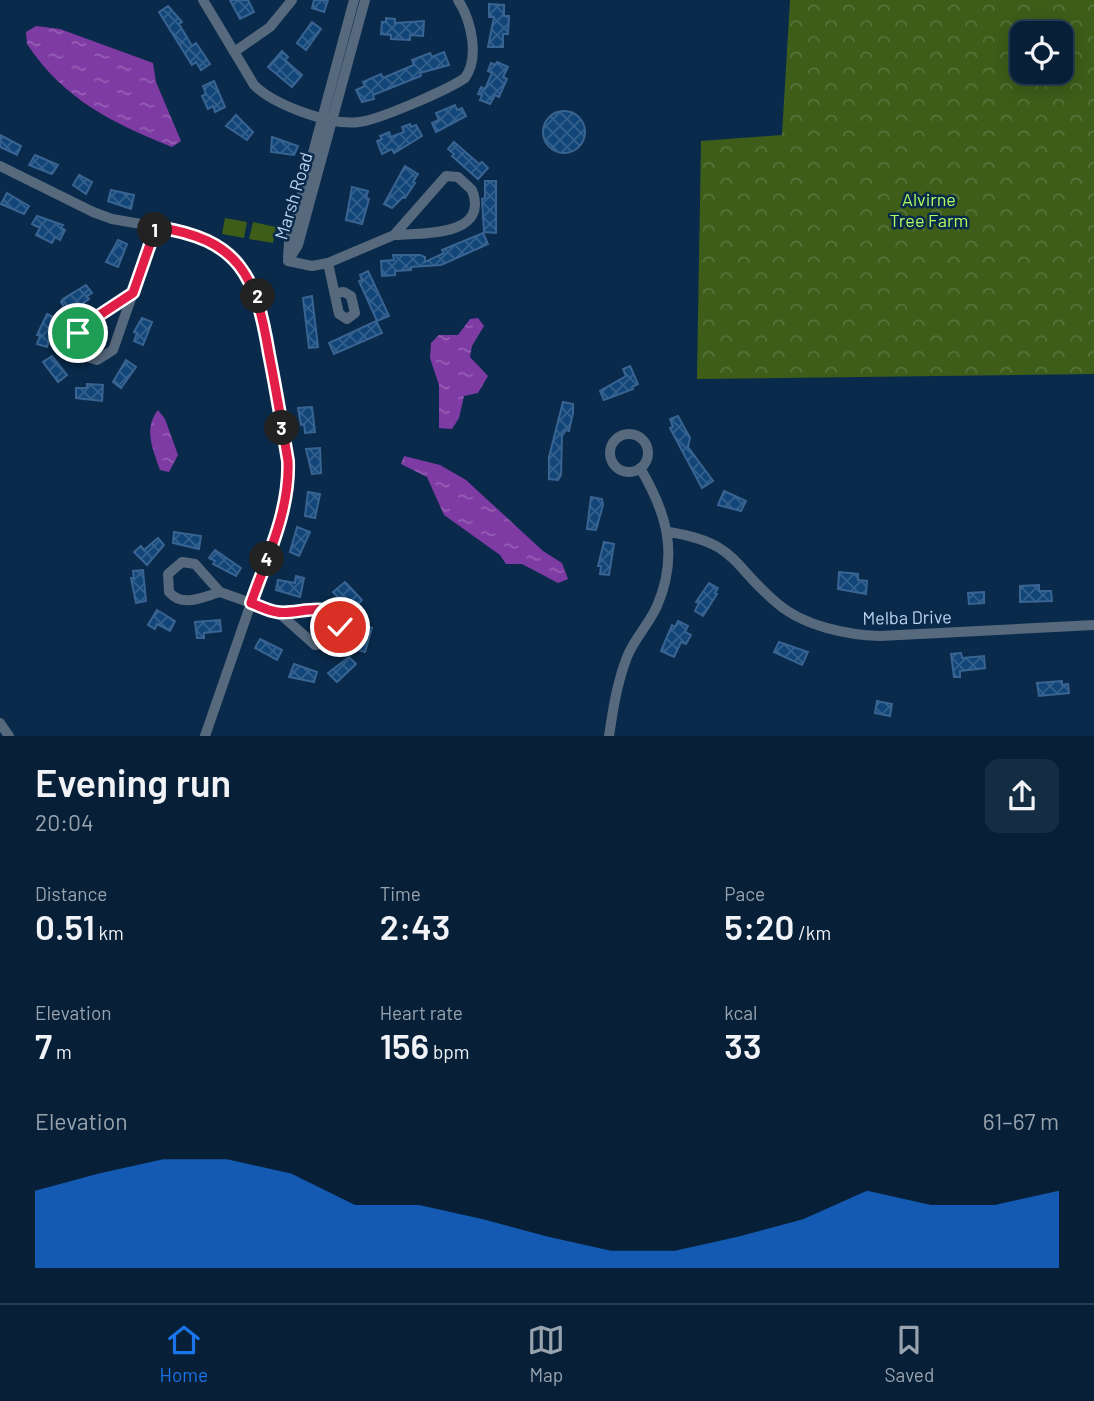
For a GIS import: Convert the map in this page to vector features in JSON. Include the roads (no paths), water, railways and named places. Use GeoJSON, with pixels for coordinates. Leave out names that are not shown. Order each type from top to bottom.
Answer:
{"type":"FeatureCollection","features":[{"type":"Feature","properties":{"kind":"street"},"geometry":{"type":"LineString","coordinates":[[203,0],[254,85],[262,93],[281,104],[348,122],[366,121],[465,78],[472,59],[470,25],[458,0]]}},
{"type":"Feature","properties":{"kind":"street"},"geometry":{"type":"LineString","coordinates":[[234,52],[270,27],[292,0]]}},
{"type":"Feature","properties":{"kind":"street","name":"Marsh Road"},"geometry":{"type":"LineString","coordinates":[[328,263],[312,266],[288,261],[298,245],[354,0]]}},
{"type":"Feature","properties":{"kind":"street","name":"Marsh Road"},"geometry":{"type":"LineString","coordinates":[[328,117],[365,0]]}},
{"type":"Feature","properties":{"kind":"street"},"geometry":{"type":"LineString","coordinates":[[0,166],[93,212],[204,238],[229,254],[249,277],[263,315],[288,461],[289,481],[286,502],[205,736]]}},
{"type":"Feature","properties":{"kind":"street"},"geometry":{"type":"LineString","coordinates":[[336,293],[328,263],[394,235],[445,231],[465,225],[473,214],[472,190],[458,177],[443,178],[394,235]]}},
{"type":"Feature","properties":{"kind":"street"},"geometry":{"type":"LineString","coordinates":[[133,293],[82,328],[77,346],[85,356],[103,358],[113,349],[133,293],[156,227]]}},
{"type":"Feature","properties":{"kind":"street"},"geometry":{"type":"LineString","coordinates":[[609,736],[615,695],[628,654],[660,598],[667,566],[668,532],[656,495],[640,468]]}},
{"type":"Feature","properties":{"kind":"street","name":"Melba Drive"},"geometry":{"type":"LineString","coordinates":[[668,532],[699,538],[718,546],[788,611],[848,634],[880,636],[1094,625]]}},
{"type":"Feature","properties":{"kind":"street"},"geometry":{"type":"LineString","coordinates":[[220,592],[191,601],[178,600],[166,586],[168,573],[182,562],[195,564],[220,592],[279,613],[315,645],[332,643],[339,633],[339,621],[324,609],[279,613]]}},
{"type":"Feature","properties":{"kind":"street"},"geometry":{"type":"LineString","coordinates":[[0,723],[9,736]]}},
{"type":"Feature","properties":{"kind":"water"},"geometry":{"type":"Polygon","coordinates":[[[36,26],[60,29],[153,63],[156,82],[181,141],[172,147],[150,138],[110,119],[74,95],[41,64],[27,44],[26,32],[36,26]]]}},
{"type":"Feature","properties":{"kind":"water"},"geometry":{"type":"Polygon","coordinates":[[[478,318],[484,326],[472,346],[470,357],[488,376],[478,393],[464,396],[459,418],[452,429],[439,428],[439,385],[430,358],[431,343],[439,335],[458,335],[470,319],[478,318]]]}},
{"type":"Feature","properties":{"kind":"water"},"geometry":{"type":"Polygon","coordinates":[[[158,410],[165,419],[178,455],[169,472],[160,470],[151,439],[151,424],[158,410]]]}},
{"type":"Feature","properties":{"kind":"water"},"geometry":{"type":"Polygon","coordinates":[[[404,456],[440,465],[466,480],[543,551],[562,563],[568,579],[558,583],[522,564],[506,564],[500,555],[444,515],[427,477],[401,464],[404,456]]]}},
{"type":"Feature","properties":{"kind":"park label","name":"Alvirne Tree Farm"},"geometry":{"type":"Point","coordinates":[929,210]}}]}
